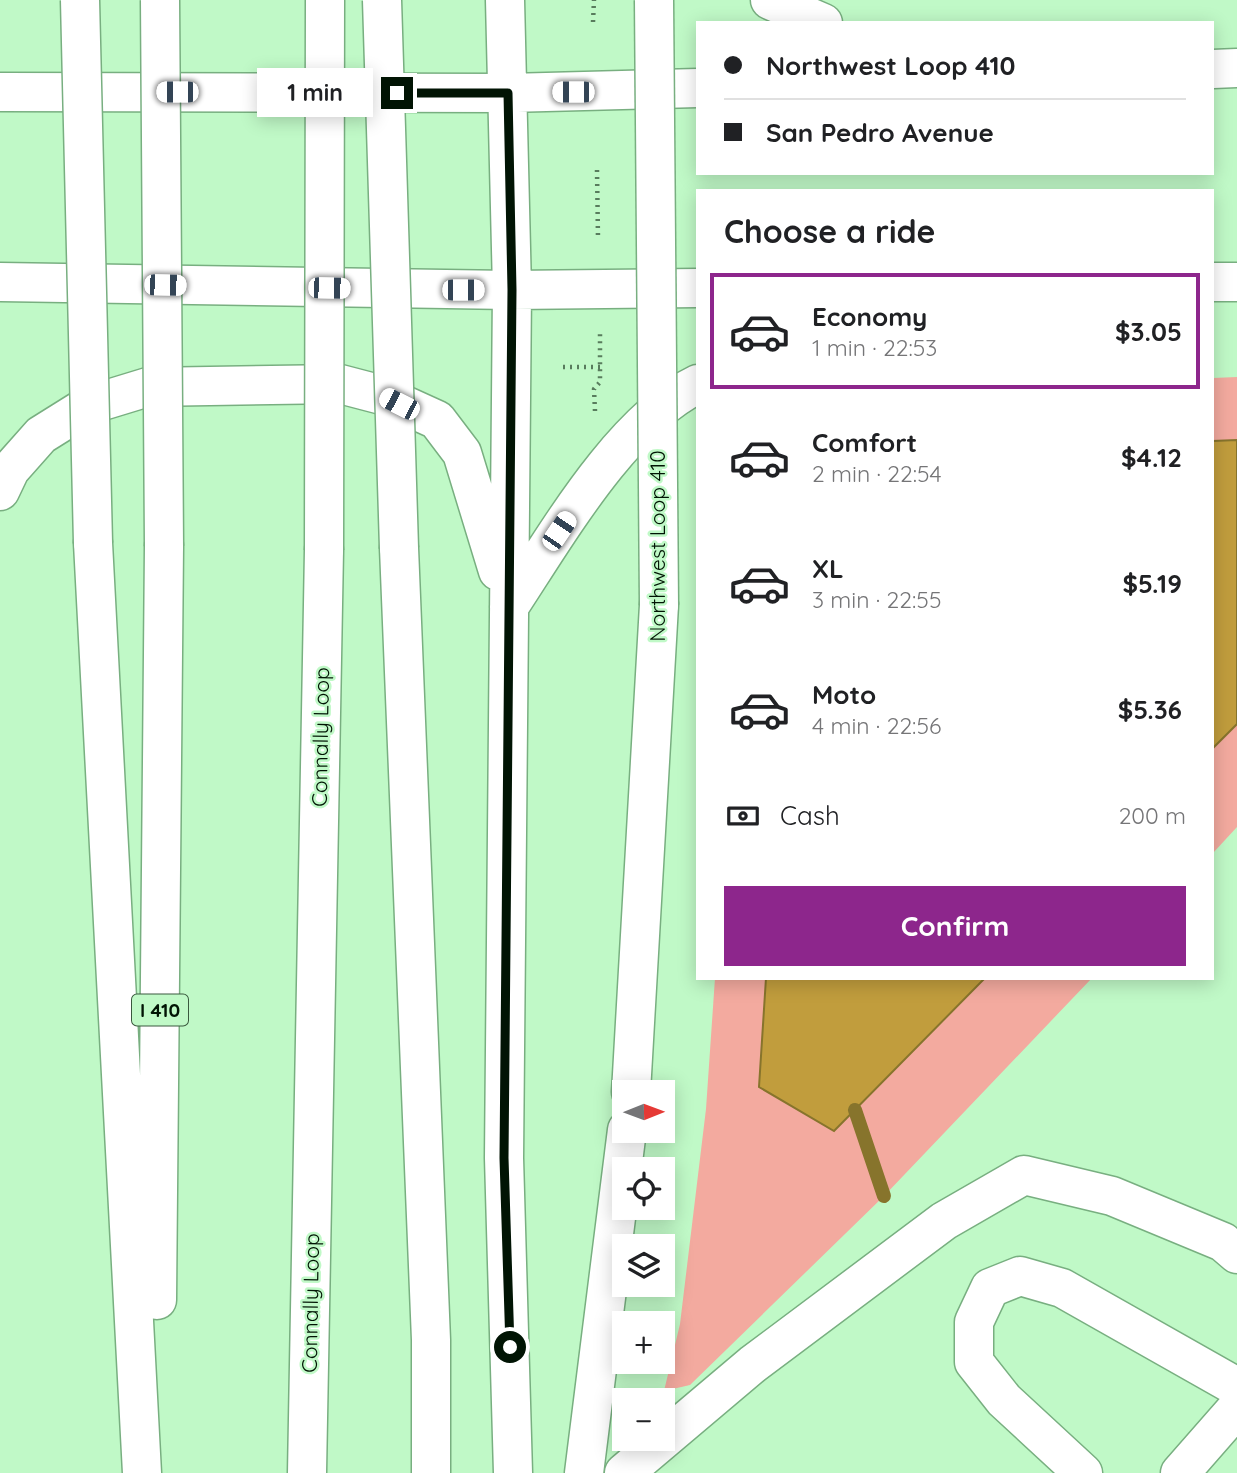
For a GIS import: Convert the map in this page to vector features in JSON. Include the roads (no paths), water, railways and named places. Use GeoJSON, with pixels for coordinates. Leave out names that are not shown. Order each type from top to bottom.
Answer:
{"type":"FeatureCollection","features":[{"type":"Feature","properties":{"kind":"main road"},"geometry":{"type":"LineString","coordinates":[[79,0],[93,543],[142,1473]]}},
{"type":"Feature","properties":{"kind":"main road","name":"I 410"},"geometry":{"type":"LineString","coordinates":[[155,1473],[164,546],[160,0]]}},
{"type":"Feature","properties":{"kind":"main road","name":"Connally Loop"},"geometry":{"type":"LineString","coordinates":[[307,1473],[324,550],[325,0]]}},
{"type":"Feature","properties":{"kind":"main road"},"geometry":{"type":"LineString","coordinates":[[382,0],[399,548],[431,1340],[431,1473]]}},
{"type":"Feature","properties":{"kind":"main road"},"geometry":{"type":"LineString","coordinates":[[505,0],[512,290],[504,1158],[513,1473]]}},
{"type":"Feature","properties":{"kind":"main road","name":"Northwest Loop 410"},"geometry":{"type":"LineString","coordinates":[[632,1080],[659,605],[654,0]]}},
{"type":"Feature","properties":{"kind":"main road"},"geometry":{"type":"LineString","coordinates":[[770,0],[819,21]]}},
{"type":"Feature","properties":{"kind":"main road"},"geometry":{"type":"LineString","coordinates":[[1214,69],[1237,68]]}},
{"type":"Feature","properties":{"kind":"main road"},"geometry":{"type":"LineString","coordinates":[[0,92],[508,93],[696,88]]}},
{"type":"Feature","properties":{"kind":"main road"},"geometry":{"type":"LineString","coordinates":[[0,282],[512,290],[696,288]]}},
{"type":"Feature","properties":{"kind":"main road"},"geometry":{"type":"LineString","coordinates":[[1214,282],[1237,282]]}},
{"type":"Feature","properties":{"kind":"main road"},"geometry":{"type":"LineString","coordinates":[[0,491],[10,470],[41,435],[89,405],[148,387],[340,384],[382,395],[437,420],[461,453],[509,607]]}},
{"type":"Feature","properties":{"kind":"main road"},"geometry":{"type":"LineString","coordinates":[[509,607],[572,512],[620,447],[678,394],[696,385]]}},
{"type":"Feature","properties":{"kind":"main road"},"geometry":{"type":"LineString","coordinates":[[584,1473],[625,1143]]}},
{"type":"Feature","properties":{"kind":"main road"},"geometry":{"type":"LineString","coordinates":[[624,1473],[753,1364],[944,1221],[1024,1175],[1112,1196],[1230,1248]]}},
{"type":"Feature","properties":{"kind":"main road"},"geometry":{"type":"LineString","coordinates":[[1083,1473],[1004,1400],[974,1362],[974,1322],[990,1288],[1020,1276],[1062,1288],[1237,1387]]}},
{"type":"Feature","properties":{"kind":"main road"},"geometry":{"type":"LineString","coordinates":[[1180,1473],[1237,1408]]}},
{"type":"Feature","properties":{"kind":"waterway"},"geometry":{"type":"LineString","coordinates":[[855,1110],[884,1196]]}}]}
